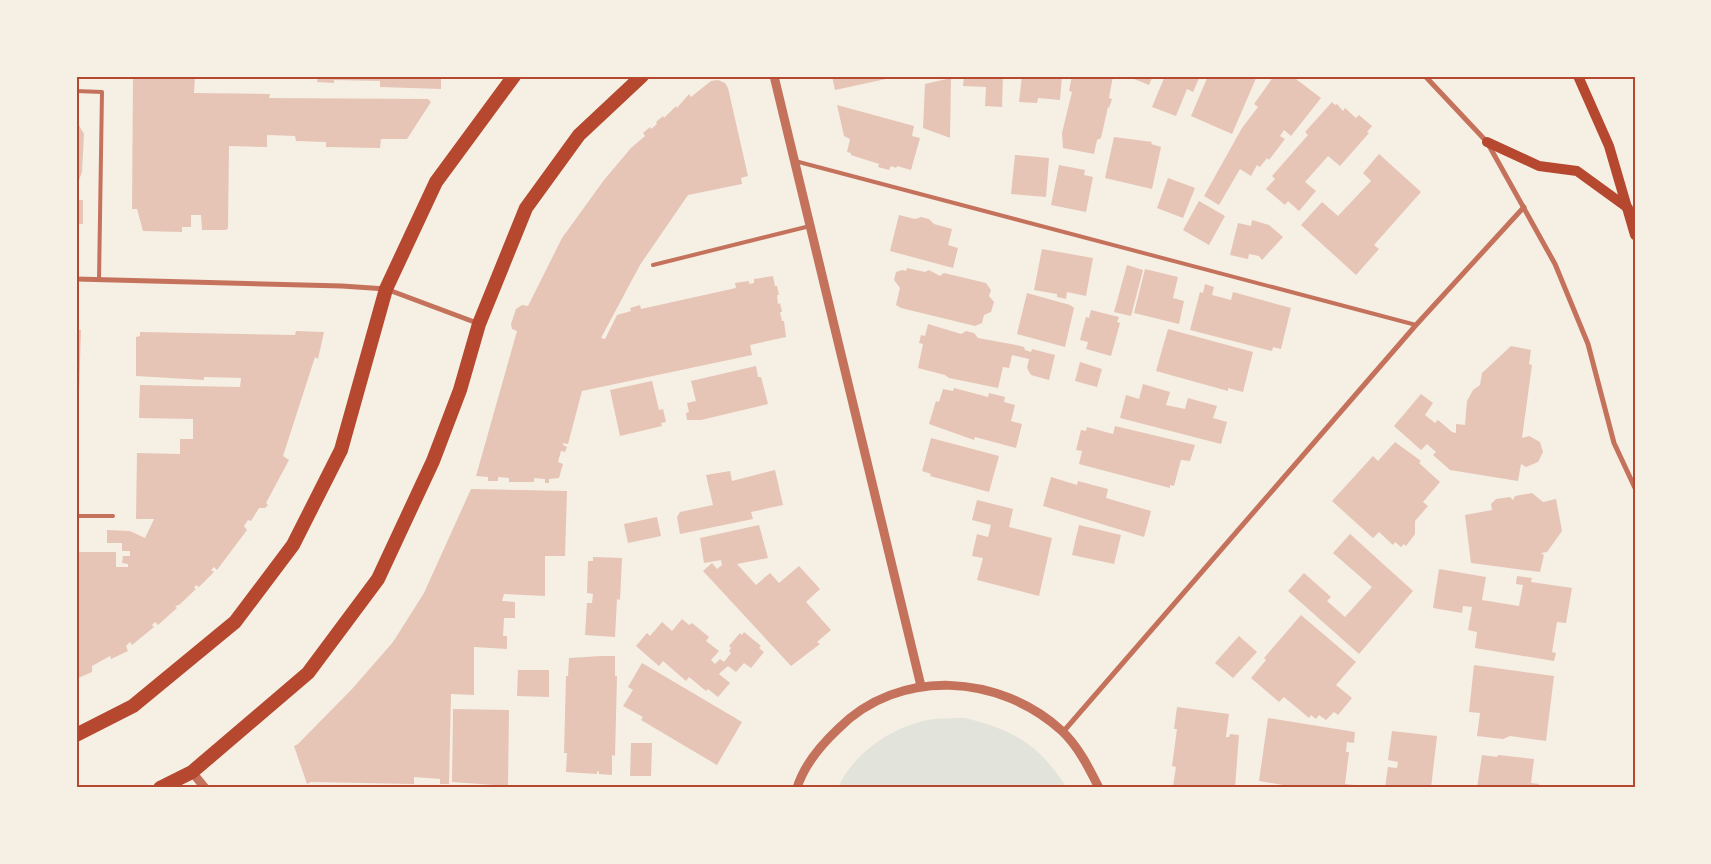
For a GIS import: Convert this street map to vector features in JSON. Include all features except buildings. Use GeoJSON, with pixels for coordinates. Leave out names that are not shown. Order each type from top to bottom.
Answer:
{"type":"FeatureCollection","features":[{"type":"Feature","properties":{"kind":"highway"},"geometry":{"type":"LineString","coordinates":[[76,735],[133,706],[235,622],[293,545],[341,450],[386,289],[436,182],[514,76]]}},
{"type":"Feature","properties":{"kind":"highway"},"geometry":{"type":"LineString","coordinates":[[160,788],[192,772],[308,673],[378,579],[433,461],[460,390],[479,324],[526,208],[579,134],[642,76]]}},
{"type":"Feature","properties":{"kind":"main road"},"geometry":{"type":"LineString","coordinates":[[1579,77],[1609,146],[1635,235]]}},
{"type":"Feature","properties":{"kind":"main road"},"geometry":{"type":"LineString","coordinates":[[1487,142],[1539,166],[1577,171],[1628,208]]}},
{"type":"Feature","properties":{"kind":"street"},"geometry":{"type":"LineString","coordinates":[[774,76],[921,686]]}},
{"type":"Feature","properties":{"kind":"street"},"geometry":{"type":"LineString","coordinates":[[1425,76],[1487,142],[1555,264],[1588,344],[1614,443],[1635,488]]}},
{"type":"Feature","properties":{"kind":"street"},"geometry":{"type":"LineString","coordinates":[[1063,732],[1416,325],[1524,207]]}},
{"type":"Feature","properties":{"kind":"street"},"geometry":{"type":"LineString","coordinates":[[76,279],[342,286],[386,289],[479,324]]}},
{"type":"Feature","properties":{"kind":"street"},"geometry":{"type":"LineString","coordinates":[[797,788],[820,747],[848,718],[882,698],[921,686],[959,685],[997,692],[1032,708],[1063,732],[1086,762],[1099,788]]}},
{"type":"Feature","properties":{"kind":"street"},"geometry":{"type":"LineString","coordinates":[[192,772],[204,788]]}},
{"type":"Feature","properties":{"kind":"lane"},"geometry":{"type":"LineString","coordinates":[[76,91],[102,92],[99,280]]}},
{"type":"Feature","properties":{"kind":"lane"},"geometry":{"type":"LineString","coordinates":[[795,161],[1416,325]]}},
{"type":"Feature","properties":{"kind":"lane"},"geometry":{"type":"LineString","coordinates":[[653,264],[810,226]]}},
{"type":"Feature","properties":{"kind":"lane"},"geometry":{"type":"LineString","coordinates":[[76,516],[113,516]]}},
{"type":"Feature","properties":{"kind":"shaded area"},"geometry":{"type":"Polygon","coordinates":[[[965,718],[998,728],[1024,741],[1036,750],[1057,773],[1067,788],[838,788],[845,775],[865,751],[892,733],[906,726],[921,722],[965,718]]]}}]}
